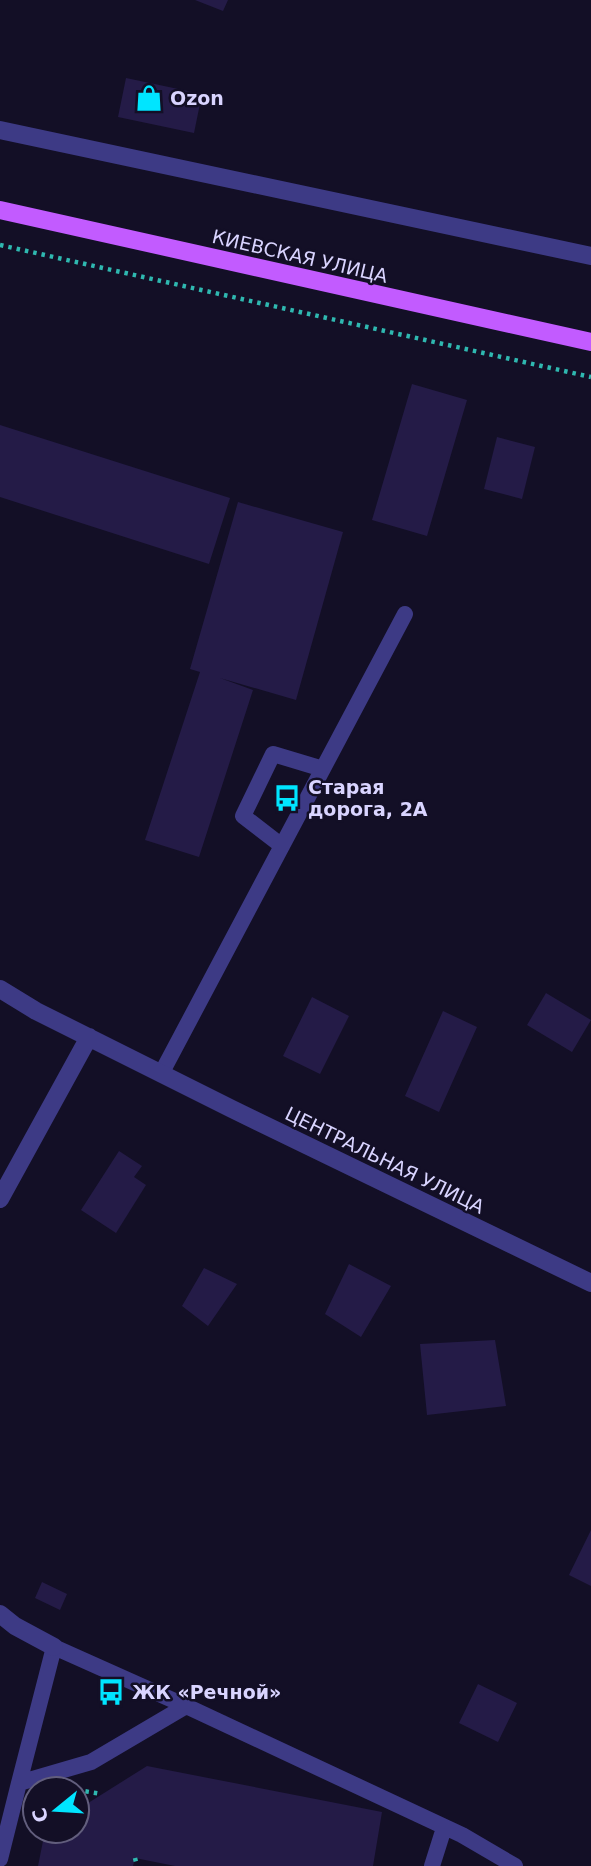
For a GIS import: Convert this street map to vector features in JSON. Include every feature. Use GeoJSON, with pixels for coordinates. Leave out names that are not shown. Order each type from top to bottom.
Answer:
{"type":"FeatureCollection","features":[{"type":"Feature","properties":{"kind":"main road","name":"КИЕВСКАЯ УЛИЦА"},"geometry":{"type":"LineString","coordinates":[[0,210],[591,342]]}},
{"type":"Feature","properties":{"kind":"street"},"geometry":{"type":"LineString","coordinates":[[0,130],[591,256]]}},
{"type":"Feature","properties":{"kind":"street"},"geometry":{"type":"LineString","coordinates":[[0,989],[36,1011]]}},
{"type":"Feature","properties":{"kind":"street"},"geometry":{"type":"LineString","coordinates":[[0,1002],[36,1011]]}},
{"type":"Feature","properties":{"kind":"street","name":"ЦЕНТРАЛЬНАЯ УЛИЦА"},"geometry":{"type":"LineString","coordinates":[[36,1011],[591,1283]]}},
{"type":"Feature","properties":{"kind":"street"},"geometry":{"type":"LineString","coordinates":[[0,1199],[89,1037]]}},
{"type":"Feature","properties":{"kind":"street"},"geometry":{"type":"LineString","coordinates":[[0,1614],[15,1626],[54,1647]]}},
{"type":"Feature","properties":{"kind":"lane"},"geometry":{"type":"LineString","coordinates":[[161,1074],[405,614]]}},
{"type":"Feature","properties":{"kind":"lane"},"geometry":{"type":"LineString","coordinates":[[282,846],[243,816],[273,754],[323,769]]}},
{"type":"Feature","properties":{"kind":"lane"},"geometry":{"type":"LineString","coordinates":[[0,1859],[54,1647],[462,1835],[515,1866]]}},
{"type":"Feature","properties":{"kind":"lane"},"geometry":{"type":"LineString","coordinates":[[19,1783],[91,1762],[186,1706]]}},
{"type":"Feature","properties":{"kind":"lane"},"geometry":{"type":"LineString","coordinates":[[432,1866],[444,1828]]}},
{"type":"Feature","properties":{"kind":"path"},"geometry":{"type":"LineString","coordinates":[[0,245],[591,377]]}},
{"type":"Feature","properties":{"kind":"path"},"geometry":{"type":"LineString","coordinates":[[91,1792],[102,1794]]}},
{"type":"Feature","properties":{"kind":"path"},"geometry":{"type":"LineString","coordinates":[[135,1858],[136,1866]]}},
{"type":"Feature","properties":{"kind":"building"},"geometry":{"type":"Polygon","coordinates":[[[195,0],[228,0],[223,11],[195,0]]]}},
{"type":"Feature","properties":{"kind":"building"},"geometry":{"type":"Polygon","coordinates":[[[126,78],[202,94],[194,133],[118,117],[126,78]]]}},
{"type":"Feature","properties":{"kind":"building"},"geometry":{"type":"Polygon","coordinates":[[[412,384],[467,400],[427,536],[372,520],[412,384]]]}},
{"type":"Feature","properties":{"kind":"building"},"geometry":{"type":"Polygon","coordinates":[[[0,425],[230,498],[209,564],[0,497],[0,425]]]}},
{"type":"Feature","properties":{"kind":"building"},"geometry":{"type":"Polygon","coordinates":[[[497,437],[535,447],[522,499],[484,489],[497,437]]]}},
{"type":"Feature","properties":{"kind":"building"},"geometry":{"type":"Polygon","coordinates":[[[238,502],[343,532],[296,700],[220,678],[253,690],[199,857],[145,840],[200,672],[190,669],[238,502]]]}},
{"type":"Feature","properties":{"kind":"building"},"geometry":{"type":"Polygon","coordinates":[[[546,993],[591,1020],[572,1052],[527,1025],[546,993]]]}},
{"type":"Feature","properties":{"kind":"building"},"geometry":{"type":"Polygon","coordinates":[[[312,997],[349,1016],[320,1074],[283,1056],[312,997]]]}},
{"type":"Feature","properties":{"kind":"building"},"geometry":{"type":"Polygon","coordinates":[[[443,1011],[477,1027],[439,1112],[405,1096],[443,1011]]]}},
{"type":"Feature","properties":{"kind":"building"},"geometry":{"type":"Polygon","coordinates":[[[119,1151],[142,1166],[134,1177],[146,1185],[116,1233],[81,1210],[119,1151]]]}},
{"type":"Feature","properties":{"kind":"building"},"geometry":{"type":"Polygon","coordinates":[[[349,1264],[391,1286],[361,1337],[325,1314],[349,1264]]]}},
{"type":"Feature","properties":{"kind":"building"},"geometry":{"type":"Polygon","coordinates":[[[204,1268],[237,1284],[208,1326],[182,1306],[204,1268]]]}},
{"type":"Feature","properties":{"kind":"building"},"geometry":{"type":"Polygon","coordinates":[[[495,1340],[506,1406],[427,1415],[420,1344],[495,1340]]]}},
{"type":"Feature","properties":{"kind":"building"},"geometry":{"type":"Polygon","coordinates":[[[591,1530],[591,1586],[569,1575],[591,1530]]]}},
{"type":"Feature","properties":{"kind":"building"},"geometry":{"type":"Polygon","coordinates":[[[42,1582],[67,1594],[60,1610],[35,1598],[42,1582]]]}},
{"type":"Feature","properties":{"kind":"building"},"geometry":{"type":"Polygon","coordinates":[[[478,1684],[517,1703],[498,1742],[459,1723],[478,1684]]]}},
{"type":"Feature","properties":{"kind":"building"},"geometry":{"type":"Polygon","coordinates":[[[147,1766],[382,1812],[373,1866],[175,1866],[135,1858],[133,1866],[38,1866],[42,1845],[91,1845],[91,1801],[147,1766]]]}},
{"type":"Feature","properties":{"kind":"place","name":"Ozon"},"geometry":{"type":"Point","coordinates":[149,98]}},
{"type":"Feature","properties":{"kind":"place","name":"Старая дорога, 2А"},"geometry":{"type":"Point","coordinates":[287,798]}},
{"type":"Feature","properties":{"kind":"place","name":"ЖК «Речной»"},"geometry":{"type":"Point","coordinates":[111,1692]}}]}
